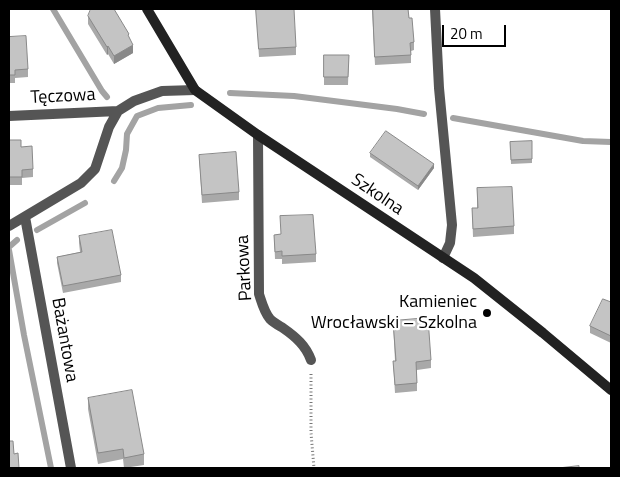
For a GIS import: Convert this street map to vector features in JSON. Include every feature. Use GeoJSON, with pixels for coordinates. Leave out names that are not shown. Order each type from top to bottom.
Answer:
{"type":"FeatureCollection","features":[{"type":"Feature","properties":{"kind":"street","name":"Szkolna"},"geometry":{"type":"LineString","coordinates":[[147,9],[195,90],[258,135],[474,278],[611,390]]}},
{"type":"Feature","properties":{"kind":"street"},"geometry":{"type":"LineString","coordinates":[[434,9],[439,88],[452,225],[450,243],[444,258]]}},
{"type":"Feature","properties":{"kind":"street"},"geometry":{"type":"LineString","coordinates":[[9,226],[81,183],[95,169],[109,128],[118,111],[134,101],[162,91],[195,90]]}},
{"type":"Feature","properties":{"kind":"street","name":"Tęczowa"},"geometry":{"type":"LineString","coordinates":[[9,116],[118,111]]}},
{"type":"Feature","properties":{"kind":"street","name":"Parkowa"},"geometry":{"type":"LineString","coordinates":[[258,135],[260,294],[263,307],[275,324],[289,332],[303,344],[311,360]]}},
{"type":"Feature","properties":{"kind":"street","name":"Bażantowa"},"geometry":{"type":"LineString","coordinates":[[25,217],[71,468]]}},
{"type":"Feature","properties":{"kind":"path"},"geometry":{"type":"LineString","coordinates":[[311,360],[311,433],[314,468]]}},
{"type":"Feature","properties":{"kind":"building"},"geometry":{"type":"Polygon","coordinates":[[[91,9],[114,9],[129,34],[133,45],[114,56],[88,16],[91,9]]]}},
{"type":"Feature","properties":{"kind":"building"},"geometry":{"type":"Polygon","coordinates":[[[256,9],[294,9],[296,47],[259,49],[256,9]]]}},
{"type":"Feature","properties":{"kind":"building"},"geometry":{"type":"Polygon","coordinates":[[[373,9],[408,9],[409,18],[412,18],[414,42],[410,43],[411,55],[375,57],[373,9]]]}},
{"type":"Feature","properties":{"kind":"building"},"geometry":{"type":"Polygon","coordinates":[[[26,36],[28,69],[15,70],[15,75],[9,75],[9,37],[26,36]]]}},
{"type":"Feature","properties":{"kind":"building"},"geometry":{"type":"Polygon","coordinates":[[[324,55],[349,55],[348,77],[324,77],[324,55]]]}},
{"type":"Feature","properties":{"kind":"building"},"geometry":{"type":"Polygon","coordinates":[[[386,131],[434,164],[418,186],[370,153],[386,131]]]}},
{"type":"Feature","properties":{"kind":"building"},"geometry":{"type":"Polygon","coordinates":[[[9,140],[21,140],[21,147],[32,146],[33,169],[22,170],[22,177],[9,177],[9,140]]]}},
{"type":"Feature","properties":{"kind":"building"},"geometry":{"type":"Polygon","coordinates":[[[532,141],[532,159],[511,160],[510,142],[532,141]]]}},
{"type":"Feature","properties":{"kind":"building"},"geometry":{"type":"Polygon","coordinates":[[[236,152],[239,192],[202,195],[199,155],[236,152]]]}},
{"type":"Feature","properties":{"kind":"building"},"geometry":{"type":"Polygon","coordinates":[[[512,187],[514,226],[473,229],[472,208],[478,208],[477,188],[512,187]]]}},
{"type":"Feature","properties":{"kind":"building"},"geometry":{"type":"Polygon","coordinates":[[[313,215],[316,254],[282,256],[282,251],[275,252],[274,235],[281,234],[280,216],[313,215]]]}},
{"type":"Feature","properties":{"kind":"building"},"geometry":{"type":"Polygon","coordinates":[[[112,230],[121,275],[63,286],[57,257],[82,252],[79,236],[112,230]]]}},
{"type":"Feature","properties":{"kind":"building"},"geometry":{"type":"Polygon","coordinates":[[[603,299],[611,302],[611,336],[590,326],[603,299]]]}},
{"type":"Feature","properties":{"kind":"building"},"geometry":{"type":"Polygon","coordinates":[[[428,318],[431,360],[416,362],[417,383],[395,385],[393,361],[396,361],[393,321],[428,318]]]}},
{"type":"Feature","properties":{"kind":"building"},"geometry":{"type":"Polygon","coordinates":[[[132,390],[144,454],[124,458],[123,449],[98,453],[88,398],[132,390]]]}},
{"type":"Feature","properties":{"kind":"building"},"geometry":{"type":"Polygon","coordinates":[[[9,441],[13,441],[14,454],[18,453],[19,468],[9,468],[9,441]]]}},
{"type":"Feature","properties":{"kind":"building"},"geometry":{"type":"Polygon","coordinates":[[[579,466],[579,468],[559,468],[579,466]]]}},
{"type":"Feature","properties":{"kind":"waterway"},"geometry":{"type":"LineString","coordinates":[[53,9],[107,97]]}},
{"type":"Feature","properties":{"kind":"waterway"},"geometry":{"type":"LineString","coordinates":[[230,93],[294,96],[424,114]]}},
{"type":"Feature","properties":{"kind":"waterway"},"geometry":{"type":"LineString","coordinates":[[114,181],[122,168],[127,134],[137,116],[158,108],[191,105]]}},
{"type":"Feature","properties":{"kind":"waterway"},"geometry":{"type":"LineString","coordinates":[[453,118],[583,141],[611,142]]}},
{"type":"Feature","properties":{"kind":"waterway"},"geometry":{"type":"LineString","coordinates":[[37,230],[85,203]]}},
{"type":"Feature","properties":{"kind":"waterway"},"geometry":{"type":"LineString","coordinates":[[9,247],[17,240]]}},
{"type":"Feature","properties":{"kind":"waterway"},"geometry":{"type":"LineString","coordinates":[[9,250],[51,468]]}},
{"type":"Feature","properties":{"kind":"place","name":"Kamieniec Wrocławski – Szkolna"},"geometry":{"type":"Point","coordinates":[487,313]}}]}
